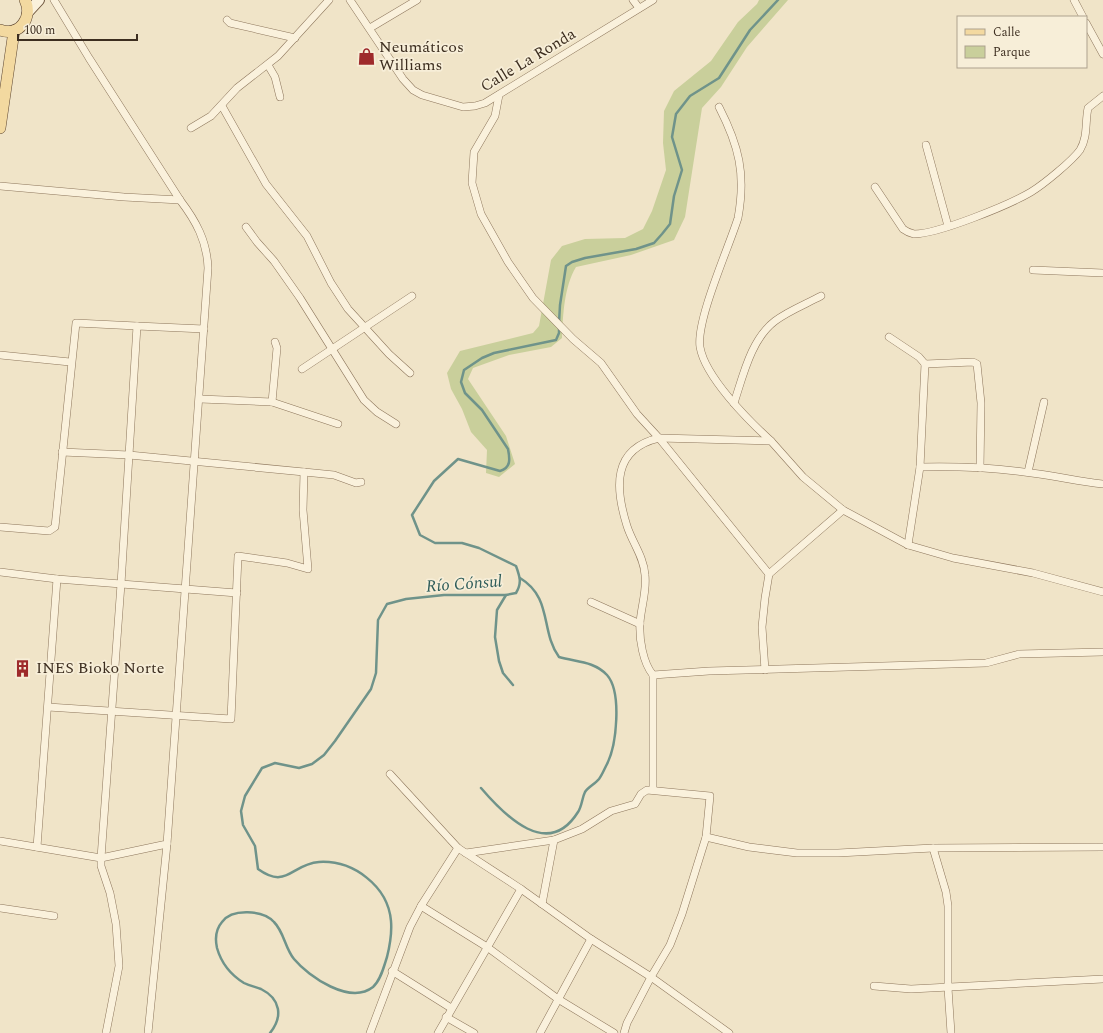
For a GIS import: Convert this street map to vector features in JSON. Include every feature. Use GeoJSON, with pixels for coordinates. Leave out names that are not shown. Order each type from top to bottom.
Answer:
{"type":"FeatureCollection","features":[{"type":"Feature","properties":{"kind":"main road"},"geometry":{"type":"LineString","coordinates":[[25,0],[28,12]]}},
{"type":"Feature","properties":{"kind":"main road"},"geometry":{"type":"LineString","coordinates":[[0,30],[14,31],[24,24],[28,12],[39,0]]}},
{"type":"Feature","properties":{"kind":"main road"},"geometry":{"type":"LineString","coordinates":[[0,128],[14,31]]}},
{"type":"Feature","properties":{"kind":"street"},"geometry":{"type":"LineString","coordinates":[[54,0],[88,58],[191,215],[206,246],[208,268],[200,399],[194,461],[176,716],[172,797],[148,1033]]}},
{"type":"Feature","properties":{"kind":"street"},"geometry":{"type":"LineString","coordinates":[[191,128],[211,116],[222,106],[237,88],[268,65],[295,38],[329,0]]}},
{"type":"Feature","properties":{"kind":"street","name":"Calle La Ronda"},"geometry":{"type":"LineString","coordinates":[[350,0],[403,79],[417,93],[463,107],[485,103],[653,0]]}},
{"type":"Feature","properties":{"kind":"street"},"geometry":{"type":"LineString","coordinates":[[370,28],[417,0]]}},
{"type":"Feature","properties":{"kind":"street"},"geometry":{"type":"LineString","coordinates":[[633,0],[638,8]]}},
{"type":"Feature","properties":{"kind":"street"},"geometry":{"type":"LineString","coordinates":[[1074,0],[1082,16]]}},
{"type":"Feature","properties":{"kind":"street"},"geometry":{"type":"LineString","coordinates":[[227,20],[230,23],[295,38]]}},
{"type":"Feature","properties":{"kind":"street"},"geometry":{"type":"LineString","coordinates":[[1087,25],[1103,54]]}},
{"type":"Feature","properties":{"kind":"street"},"geometry":{"type":"LineString","coordinates":[[268,65],[275,77],[280,97]]}},
{"type":"Feature","properties":{"kind":"street"},"geometry":{"type":"LineString","coordinates":[[499,95],[495,116],[474,152],[472,183],[481,214],[508,262],[533,298],[573,339],[601,363],[637,414],[659,438],[769,574]]}},
{"type":"Feature","properties":{"kind":"street"},"geometry":{"type":"LineString","coordinates":[[875,187],[907,232],[928,232],[1012,202],[1043,183],[1080,149],[1085,138],[1088,108],[1103,96]]}},
{"type":"Feature","properties":{"kind":"street"},"geometry":{"type":"LineString","coordinates":[[485,103],[495,116]]}},
{"type":"Feature","properties":{"kind":"street"},"geometry":{"type":"LineString","coordinates":[[222,106],[266,184],[307,236],[332,283],[348,309],[389,354],[410,373]]}},
{"type":"Feature","properties":{"kind":"street"},"geometry":{"type":"LineString","coordinates":[[719,107],[732,132],[740,156],[742,174],[740,206],[733,233],[706,310],[700,336],[700,346],[708,368],[734,403],[771,441],[802,477],[843,510],[908,546],[953,558],[1033,573],[1103,592]]}},
{"type":"Feature","properties":{"kind":"street"},"geometry":{"type":"LineString","coordinates":[[926,145],[948,226]]}},
{"type":"Feature","properties":{"kind":"street"},"geometry":{"type":"LineString","coordinates":[[0,186],[124,197],[180,200]]}},
{"type":"Feature","properties":{"kind":"street"},"geometry":{"type":"LineString","coordinates":[[246,227],[256,242],[274,261],[300,298],[364,400],[377,412],[396,424]]}},
{"type":"Feature","properties":{"kind":"street"},"geometry":{"type":"LineString","coordinates":[[1033,270],[1103,273]]}},
{"type":"Feature","properties":{"kind":"street"},"geometry":{"type":"LineString","coordinates":[[302,369],[412,296]]}},
{"type":"Feature","properties":{"kind":"street"},"geometry":{"type":"LineString","coordinates":[[734,403],[750,358],[764,331],[776,320],[821,296]]}},
{"type":"Feature","properties":{"kind":"street"},"geometry":{"type":"LineString","coordinates":[[0,527],[49,531],[55,528],[70,362],[76,323],[204,329]]}},
{"type":"Feature","properties":{"kind":"street"},"geometry":{"type":"LineString","coordinates":[[106,1033],[116,983],[119,958],[116,924],[110,893],[101,866],[101,858],[122,584],[137,326]]}},
{"type":"Feature","properties":{"kind":"street"},"geometry":{"type":"LineString","coordinates":[[889,337],[919,356],[925,364],[920,467],[908,546]]}},
{"type":"Feature","properties":{"kind":"street"},"geometry":{"type":"LineString","coordinates":[[272,402],[277,348],[275,342]]}},
{"type":"Feature","properties":{"kind":"street"},"geometry":{"type":"LineString","coordinates":[[0,355],[70,362]]}},
{"type":"Feature","properties":{"kind":"street"},"geometry":{"type":"LineString","coordinates":[[925,364],[973,362],[978,364],[981,403],[980,468]]}},
{"type":"Feature","properties":{"kind":"street"},"geometry":{"type":"LineString","coordinates":[[200,399],[272,402],[338,424]]}},
{"type":"Feature","properties":{"kind":"street"},"geometry":{"type":"LineString","coordinates":[[1028,472],[1044,402]]}},
{"type":"Feature","properties":{"kind":"street"},"geometry":{"type":"LineString","coordinates":[[653,790],[654,675],[646,663],[640,624],[646,583],[645,572],[627,526],[621,494],[620,471],[630,452],[648,441],[659,438],[771,441]]}},
{"type":"Feature","properties":{"kind":"street"},"geometry":{"type":"LineString","coordinates":[[62,452],[129,455],[194,461],[334,475],[356,483],[362,482]]}},
{"type":"Feature","properties":{"kind":"street"},"geometry":{"type":"LineString","coordinates":[[920,467],[980,468],[1028,472],[1103,484]]}},
{"type":"Feature","properties":{"kind":"street"},"geometry":{"type":"LineString","coordinates":[[48,707],[231,719],[238,556],[286,563],[308,569],[303,510],[304,472]]}},
{"type":"Feature","properties":{"kind":"street"},"geometry":{"type":"LineString","coordinates":[[765,670],[762,627],[769,574],[843,510]]}},
{"type":"Feature","properties":{"kind":"street"},"geometry":{"type":"LineString","coordinates":[[0,572],[58,579],[237,593]]}},
{"type":"Feature","properties":{"kind":"street"},"geometry":{"type":"LineString","coordinates":[[38,847],[58,579]]}},
{"type":"Feature","properties":{"kind":"street"},"geometry":{"type":"LineString","coordinates":[[591,602],[640,624]]}},
{"type":"Feature","properties":{"kind":"street"},"geometry":{"type":"LineString","coordinates":[[654,675],[986,663],[1019,654],[1103,652]]}},
{"type":"Feature","properties":{"kind":"street"},"geometry":{"type":"LineString","coordinates":[[390,774],[458,848],[521,889],[591,939],[651,977],[729,1033]]}},
{"type":"Feature","properties":{"kind":"street"},"geometry":{"type":"LineString","coordinates":[[466,853],[554,840],[582,829],[611,811],[635,804],[644,792],[653,790],[710,796],[706,837],[682,914],[670,945],[651,977],[627,1023],[624,1033]]}},
{"type":"Feature","properties":{"kind":"street"},"geometry":{"type":"LineString","coordinates":[[706,837],[762,849],[797,853],[838,853],[933,848],[1103,848]]}},
{"type":"Feature","properties":{"kind":"street"},"geometry":{"type":"LineString","coordinates":[[542,904],[554,840]]}},
{"type":"Feature","properties":{"kind":"street"},"geometry":{"type":"LineString","coordinates":[[0,841],[101,858],[167,844]]}},
{"type":"Feature","properties":{"kind":"street"},"geometry":{"type":"LineString","coordinates":[[372,1032],[392,971],[410,927],[421,906],[458,848]]}},
{"type":"Feature","properties":{"kind":"street"},"geometry":{"type":"LineString","coordinates":[[933,848],[946,892],[948,906],[948,988],[951,1033]]}},
{"type":"Feature","properties":{"kind":"street"},"geometry":{"type":"LineString","coordinates":[[438,1033],[451,1008],[521,889]]}},
{"type":"Feature","properties":{"kind":"street"},"geometry":{"type":"LineString","coordinates":[[421,906],[487,947],[558,1000],[614,1033]]}},
{"type":"Feature","properties":{"kind":"street"},"geometry":{"type":"LineString","coordinates":[[0,908],[54,916]]}},
{"type":"Feature","properties":{"kind":"street"},"geometry":{"type":"LineString","coordinates":[[540,1033],[591,939]]}},
{"type":"Feature","properties":{"kind":"street"},"geometry":{"type":"LineString","coordinates":[[392,971],[451,1008]]}},
{"type":"Feature","properties":{"kind":"street"},"geometry":{"type":"LineString","coordinates":[[874,986],[912,989],[948,988],[1103,979]]}},
{"type":"Feature","properties":{"kind":"street"},"geometry":{"type":"LineString","coordinates":[[446,1017],[474,1033]]}},
{"type":"Feature","properties":{"kind":"green space"},"geometry":{"type":"Polygon","coordinates":[[[759,0],[788,0],[747,47],[721,87],[702,108],[685,217],[674,240],[631,255],[576,267],[567,292],[562,338],[551,347],[509,355],[473,368],[468,379],[506,436],[515,464],[499,477],[486,473],[487,450],[471,432],[462,409],[451,389],[447,373],[460,351],[533,333],[539,326],[551,260],[562,246],[585,239],[625,238],[643,229],[652,211],[666,170],[663,143],[664,111],[674,91],[711,61],[738,22],[757,4],[759,0]]]}},
{"type":"Feature","properties":{"kind":"waterway","name":"Río Cónsul"},"geometry":{"type":"LineString","coordinates":[[559,323],[560,305],[566,266],[572,262],[585,258],[636,249],[654,243],[670,224],[674,196],[682,170],[672,137],[676,114],[690,96],[719,78],[750,30],[778,0]]}},
{"type":"Feature","properties":{"kind":"waterway","name":"Río Cónsul"},"geometry":{"type":"LineString","coordinates":[[270,1033],[277,1021],[278,1015],[278,1009],[273,998],[268,993],[244,983],[235,976],[224,963],[217,948],[216,934],[218,928],[227,917],[233,914],[248,912],[263,915],[269,918],[277,926],[291,955],[309,974],[330,986],[342,991],[353,993],[364,992],[373,987],[378,981],[390,944],[391,921],[388,908],[376,886],[367,878],[344,865],[319,862],[302,867],[283,877],[268,875],[258,869],[255,846],[243,825],[241,811],[245,796],[262,768],[275,763],[299,768],[312,764],[324,755],[335,741],[371,689],[376,673],[378,620],[387,604],[406,599],[444,595],[506,595],[516,593],[520,580],[516,566],[479,548],[462,543],[435,543],[420,535],[412,515],[434,481],[458,459],[500,471],[504,470],[509,463],[508,449],[482,410],[465,393],[461,382],[464,370],[482,358],[494,353],[556,340],[559,333],[559,328]]}},
{"type":"Feature","properties":{"kind":"waterway"},"geometry":{"type":"LineString","coordinates":[[481,788],[514,821],[540,833],[554,832],[566,826],[578,812],[585,792],[599,779],[602,774],[610,757],[613,746],[616,706],[612,683],[602,670],[591,664],[559,657],[553,647],[542,605],[530,586],[520,578]]}},
{"type":"Feature","properties":{"kind":"waterway"},"geometry":{"type":"LineString","coordinates":[[506,595],[497,610],[495,637],[499,661],[503,673],[513,685]]}},
{"type":"Feature","properties":{"kind":"place","name":"Neumáticos Williams"},"geometry":{"type":"Point","coordinates":[366,56]}},
{"type":"Feature","properties":{"kind":"place","name":"INES Bioko Norte"},"geometry":{"type":"Point","coordinates":[23,668]}}]}
